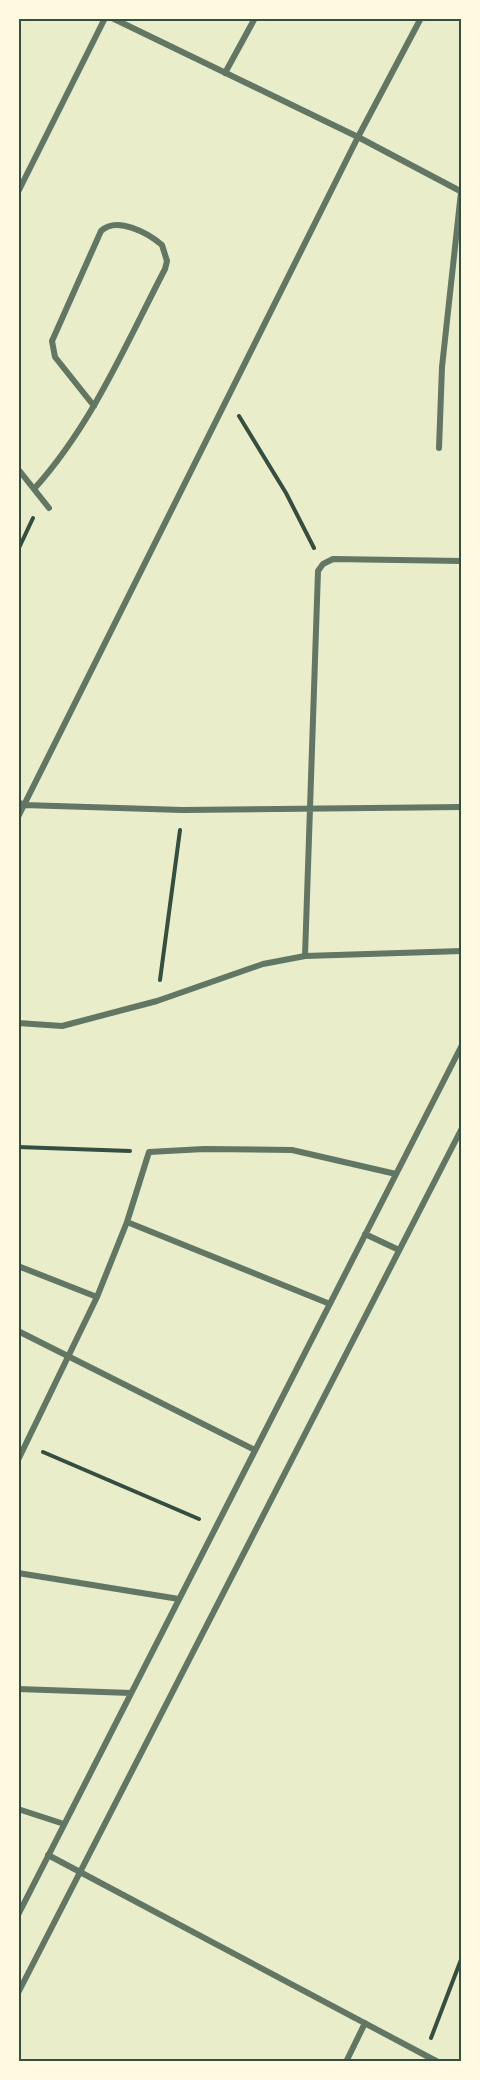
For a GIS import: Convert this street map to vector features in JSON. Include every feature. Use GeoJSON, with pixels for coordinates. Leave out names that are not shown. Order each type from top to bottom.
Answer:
{"type":"FeatureCollection","features":[{"type":"Feature","properties":{"kind":"street"},"geometry":{"type":"LineString","coordinates":[[18,192],[105,18]]}},
{"type":"Feature","properties":{"kind":"street"},"geometry":{"type":"LineString","coordinates":[[112,18],[125,21],[358,137],[461,192],[441,367],[439,448]]}},
{"type":"Feature","properties":{"kind":"street"},"geometry":{"type":"LineString","coordinates":[[225,72],[255,18]]}},
{"type":"Feature","properties":{"kind":"street"},"geometry":{"type":"LineString","coordinates":[[18,818],[21,804],[358,137],[422,18]]}},
{"type":"Feature","properties":{"kind":"street"},"geometry":{"type":"LineString","coordinates":[[34,489],[73,441],[94,406],[165,268],[167,261],[162,245],[121,224],[113,224],[101,231],[52,341],[55,357],[94,406]]}},
{"type":"Feature","properties":{"kind":"street"},"geometry":{"type":"LineString","coordinates":[[18,469],[49,508]]}},
{"type":"Feature","properties":{"kind":"street"},"geometry":{"type":"LineString","coordinates":[[305,956],[318,571],[323,564],[333,559],[462,561]]}},
{"type":"Feature","properties":{"kind":"street"},"geometry":{"type":"LineString","coordinates":[[21,804],[183,810],[462,807]]}},
{"type":"Feature","properties":{"kind":"street"},"geometry":{"type":"LineString","coordinates":[[18,1023],[62,1026],[157,1001],[263,964],[305,956],[462,951]]}},
{"type":"Feature","properties":{"kind":"street"},"geometry":{"type":"LineString","coordinates":[[18,1915],[21,1902],[48,1856],[462,1045]]}},
{"type":"Feature","properties":{"kind":"street"},"geometry":{"type":"LineString","coordinates":[[18,1993],[462,1128]]}},
{"type":"Feature","properties":{"kind":"street"},"geometry":{"type":"LineString","coordinates":[[18,1460],[97,1297],[127,1222],[149,1152],[204,1149],[292,1150],[396,1174]]}},
{"type":"Feature","properties":{"kind":"street"},"geometry":{"type":"LineString","coordinates":[[127,1222],[330,1304]]}},
{"type":"Feature","properties":{"kind":"street"},"geometry":{"type":"LineString","coordinates":[[365,1234],[399,1250]]}},
{"type":"Feature","properties":{"kind":"street"},"geometry":{"type":"LineString","coordinates":[[18,1266],[97,1297]]}},
{"type":"Feature","properties":{"kind":"street"},"geometry":{"type":"LineString","coordinates":[[18,1331],[255,1450]]}},
{"type":"Feature","properties":{"kind":"street"},"geometry":{"type":"LineString","coordinates":[[18,1573],[179,1599]]}},
{"type":"Feature","properties":{"kind":"street"},"geometry":{"type":"LineString","coordinates":[[18,1689],[131,1693]]}},
{"type":"Feature","properties":{"kind":"street"},"geometry":{"type":"LineString","coordinates":[[18,1809],[64,1824]]}},
{"type":"Feature","properties":{"kind":"street"},"geometry":{"type":"LineString","coordinates":[[48,1856],[365,2023],[423,2059],[438,2062]]}},
{"type":"Feature","properties":{"kind":"street"},"geometry":{"type":"LineString","coordinates":[[346,2062],[365,2023]]}},
{"type":"Feature","properties":{"kind":"path"},"geometry":{"type":"LineString","coordinates":[[228,398],[286,493],[323,564]]}},
{"type":"Feature","properties":{"kind":"path"},"geometry":{"type":"LineString","coordinates":[[18,550],[42,499]]}},
{"type":"Feature","properties":{"kind":"path"},"geometry":{"type":"LineString","coordinates":[[157,1001],[183,810]]}},
{"type":"Feature","properties":{"kind":"path"},"geometry":{"type":"LineString","coordinates":[[18,1147],[149,1152]]}},
{"type":"Feature","properties":{"kind":"path"},"geometry":{"type":"LineString","coordinates":[[27,1445],[217,1526]]}},
{"type":"Feature","properties":{"kind":"path"},"geometry":{"type":"LineString","coordinates":[[423,2059],[462,1957]]}}]}
